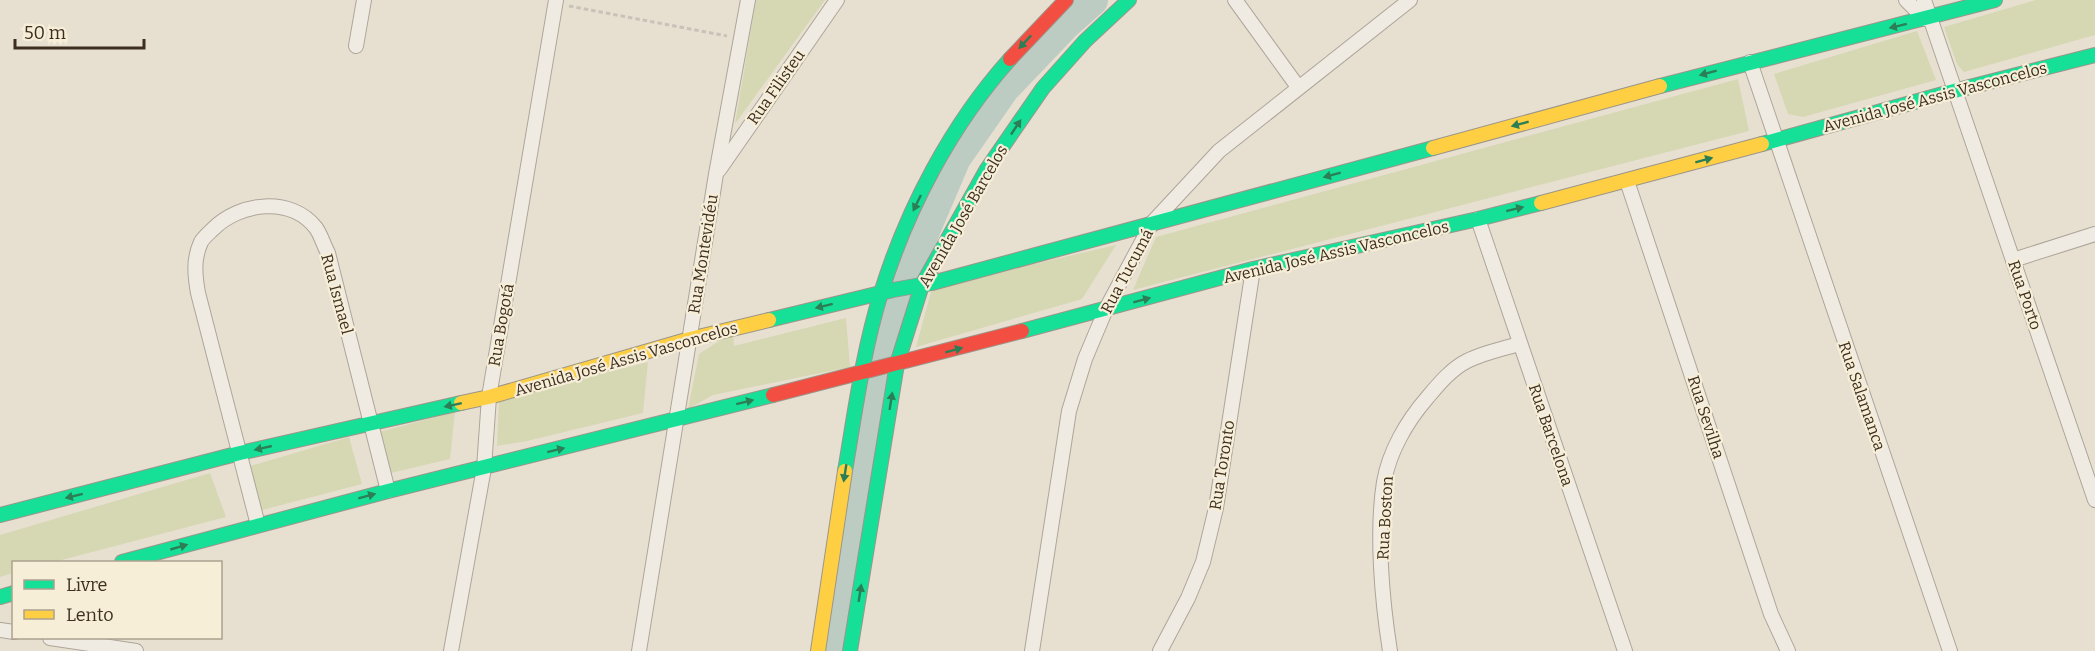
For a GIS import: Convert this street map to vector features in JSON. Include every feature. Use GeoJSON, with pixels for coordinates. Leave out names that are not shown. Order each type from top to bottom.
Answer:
{"type":"FeatureCollection","features":[{"type":"Feature","properties":{"kind":"street"},"geometry":{"type":"LineString","coordinates":[[356,46],[364,0]]}},
{"type":"Feature","properties":{"kind":"street","name":"Rua Montevidéu"},"geometry":{"type":"LineString","coordinates":[[639,651],[716,174],[748,0]]}},
{"type":"Feature","properties":{"kind":"street","name":"Rua Filisteu"},"geometry":{"type":"LineString","coordinates":[[716,174],[837,0]]}},
{"type":"Feature","properties":{"kind":"street"},"geometry":{"type":"LineString","coordinates":[[818,651],[867,372],[904,229],[925,186],[984,92],[1020,46],[1066,0]]}},
{"type":"Feature","properties":{"kind":"street","name":"Avenida José Barcelos"},"geometry":{"type":"LineString","coordinates":[[850,651],[894,365],[915,286],[987,169],[1043,88],[1085,41],[1129,0]]}},
{"type":"Feature","properties":{"kind":"street"},"geometry":{"type":"LineString","coordinates":[[1235,0],[1299,87]]}},
{"type":"Feature","properties":{"kind":"street","name":"Rua Tucumá"},"geometry":{"type":"LineString","coordinates":[[1032,651],[1069,411],[1085,359],[1107,309],[1152,223],[1220,152],[1410,0]]}},
{"type":"Feature","properties":{"kind":"street"},"geometry":{"type":"LineString","coordinates":[[1906,0],[1927,18]]}},
{"type":"Feature","properties":{"kind":"street"},"geometry":{"type":"LineString","coordinates":[[1923,0],[1927,18]]}},
{"type":"Feature","properties":{"kind":"street"},"geometry":{"type":"LineString","coordinates":[[915,286],[1750,62],[1995,0]]}},
{"type":"Feature","properties":{"kind":"street","name":"Rua Bogotá"},"geometry":{"type":"LineString","coordinates":[[451,651],[484,468],[489,397],[555,2]]}},
{"type":"Feature","properties":{"kind":"street","name":"Rua Porto"},"geometry":{"type":"LineString","coordinates":[[1927,18],[2095,500]]}},
{"type":"Feature","properties":{"kind":"street","name":"Avenida José Assis Vasconcelos"},"geometry":{"type":"LineString","coordinates":[[867,372],[1253,269],[1478,219],[1627,181],[1954,91],[2095,55]]}},
{"type":"Feature","properties":{"kind":"street"},"geometry":{"type":"LineString","coordinates":[[1750,62],[1775,140]]}},
{"type":"Feature","properties":{"kind":"street","name":"Rua Salamanca"},"geometry":{"type":"LineString","coordinates":[[1775,140],[1950,651]]}},
{"type":"Feature","properties":{"kind":"street","name":"Rua Sevilha"},"geometry":{"type":"LineString","coordinates":[[1627,181],[1771,614],[1788,651]]}},
{"type":"Feature","properties":{"kind":"street","name":"Rua Ismael"},"geometry":{"type":"LineString","coordinates":[[240,453],[194,269],[201,241],[219,223],[242,210],[273,205],[296,212],[316,228],[328,254],[370,423]]}},
{"type":"Feature","properties":{"kind":"street","name":"Rua Barcelona"},"geometry":{"type":"LineString","coordinates":[[1478,219],[1624,651]]}},
{"type":"Feature","properties":{"kind":"street"},"geometry":{"type":"LineString","coordinates":[[2013,260],[2095,234]]}},
{"type":"Feature","properties":{"kind":"street","name":"Rua Toronto"},"geometry":{"type":"LineString","coordinates":[[1160,651],[1188,598],[1203,562],[1216,508],[1253,269]]}},
{"type":"Feature","properties":{"kind":"street","name":"Avenida José Assis Vasconcelos"},"geometry":{"type":"LineString","coordinates":[[0,515],[240,453],[489,397],[690,339],[915,286]]}},
{"type":"Feature","properties":{"kind":"street","name":"Rua Boston"},"geometry":{"type":"LineString","coordinates":[[1390,651],[1385,621],[1381,539],[1384,482],[1394,448],[1416,411],[1440,382],[1466,362],[1519,344]]}},
{"type":"Feature","properties":{"kind":"street"},"geometry":{"type":"LineString","coordinates":[[126,561],[388,491],[867,372]]}},
{"type":"Feature","properties":{"kind":"street"},"geometry":{"type":"LineString","coordinates":[[370,423],[388,491]]}},
{"type":"Feature","properties":{"kind":"street"},"geometry":{"type":"LineString","coordinates":[[240,453],[258,525]]}},
{"type":"Feature","properties":{"kind":"street"},"geometry":{"type":"LineString","coordinates":[[57,639],[136,651]]}},
{"type":"Feature","properties":{"kind":"path"},"geometry":{"type":"LineString","coordinates":[[555,2],[741,39]]}},
{"type":"Feature","properties":{"kind":"green space"},"geometry":{"type":"Polygon","coordinates":[[[756,0],[825,0],[735,124],[756,0]]]}},
{"type":"Feature","properties":{"kind":"green space"},"geometry":{"type":"Polygon","coordinates":[[[2036,0],[2095,0],[2095,35],[1964,72],[1957,64],[1944,27],[2036,0]]]}},
{"type":"Feature","properties":{"kind":"green space"},"geometry":{"type":"Polygon","coordinates":[[[1917,31],[1936,80],[1803,117],[1788,114],[1774,74],[1917,31]]]}},
{"type":"Feature","properties":{"kind":"green space"},"geometry":{"type":"Polygon","coordinates":[[[1738,79],[1749,131],[1133,290],[1156,237],[1738,79]]]}},
{"type":"Feature","properties":{"kind":"green space"},"geometry":{"type":"Polygon","coordinates":[[[1116,245],[1082,299],[916,347],[932,288],[1116,245]]]}},
{"type":"Feature","properties":{"kind":"green space"},"geometry":{"type":"Polygon","coordinates":[[[846,318],[850,367],[713,395],[688,409],[699,354],[733,332],[734,346],[846,318]]]}},
{"type":"Feature","properties":{"kind":"green space"},"geometry":{"type":"Polygon","coordinates":[[[648,362],[643,413],[497,446],[499,400],[648,362]]]}},
{"type":"Feature","properties":{"kind":"green space"},"geometry":{"type":"Polygon","coordinates":[[[455,412],[450,459],[391,473],[379,432],[455,412]]]}},
{"type":"Feature","properties":{"kind":"green space"},"geometry":{"type":"Polygon","coordinates":[[[349,437],[362,484],[262,510],[254,496],[247,467],[349,437]]]}},
{"type":"Feature","properties":{"kind":"green space"},"geometry":{"type":"Polygon","coordinates":[[[210,473],[226,517],[58,561],[12,561],[12,573],[0,577],[0,535],[210,473]]]}},
{"type":"Feature","properties":{"kind":"waterway"},"geometry":{"type":"LineString","coordinates":[[831,651],[879,349],[894,301],[955,158],[1003,89],[1065,24],[1092,0]]}},
{"type":"Feature","properties":{"kind":"traffic: fast"},"geometry":{"type":"LineString","coordinates":[[850,651],[897,364],[922,285],[987,169],[1043,88],[1085,41],[1129,0]]}},
{"type":"Feature","properties":{"kind":"traffic: fast"},"geometry":{"type":"LineString","coordinates":[[1660,86],[1995,0]]}},
{"type":"Feature","properties":{"kind":"traffic: fast"},"geometry":{"type":"LineString","coordinates":[[1762,144],[2095,55]]}},
{"type":"Feature","properties":{"kind":"traffic: fast"},"geometry":{"type":"LineString","coordinates":[[845,471],[869,337],[881,293],[904,230],[933,169],[950,140],[1010,59]]}},
{"type":"Feature","properties":{"kind":"traffic: fast"},"geometry":{"type":"LineString","coordinates":[[769,320],[893,290],[932,283],[1433,148]]}},
{"type":"Feature","properties":{"kind":"traffic: fast"},"geometry":{"type":"LineString","coordinates":[[1022,331],[1253,269],[1541,203]]}},
{"type":"Feature","properties":{"kind":"traffic: fast"},"geometry":{"type":"LineString","coordinates":[[126,561],[388,491],[773,395]]}},
{"type":"Feature","properties":{"kind":"traffic: fast"},"geometry":{"type":"LineString","coordinates":[[0,515],[240,453],[461,403]]}},
{"type":"Feature","properties":{"kind":"traffic: fast"},"geometry":{"type":"LineString","coordinates":[[0,597],[12,594]]}},
{"type":"Feature","properties":{"kind":"traffic: slow"},"geometry":{"type":"LineString","coordinates":[[1433,148],[1660,86]]}},
{"type":"Feature","properties":{"kind":"traffic: slow"},"geometry":{"type":"LineString","coordinates":[[1541,203],[1762,144]]}},
{"type":"Feature","properties":{"kind":"traffic: slow"},"geometry":{"type":"LineString","coordinates":[[461,403],[690,339],[769,320]]}},
{"type":"Feature","properties":{"kind":"traffic: slow"},"geometry":{"type":"LineString","coordinates":[[818,651],[845,471]]}},
{"type":"Feature","properties":{"kind":"traffic: jam"},"geometry":{"type":"LineString","coordinates":[[1010,59],[1066,0]]}},
{"type":"Feature","properties":{"kind":"traffic: jam"},"geometry":{"type":"LineString","coordinates":[[773,395],[1022,331]]}}]}
